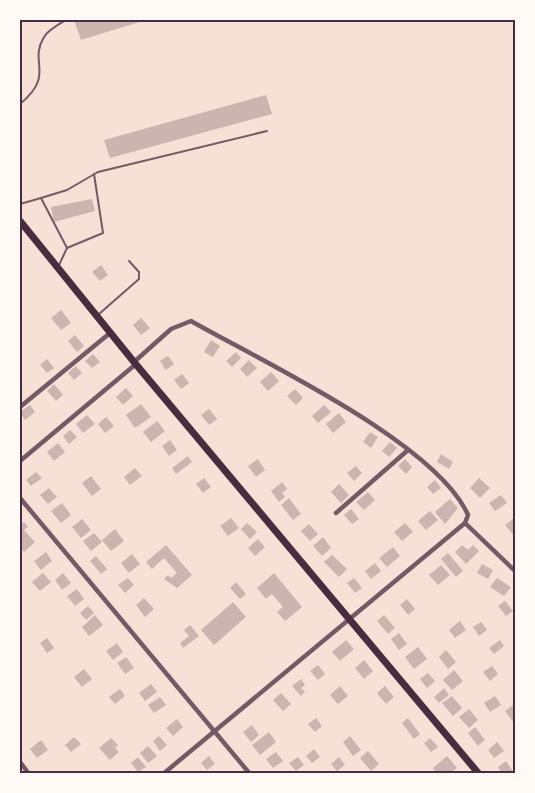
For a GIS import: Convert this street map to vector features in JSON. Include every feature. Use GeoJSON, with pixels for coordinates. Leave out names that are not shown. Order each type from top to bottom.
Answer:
{"type":"FeatureCollection","features":[{"type":"Feature","properties":{"kind":"main road"},"geometry":{"type":"LineString","coordinates":[[20,221],[110,333],[479,774]]}},
{"type":"Feature","properties":{"kind":"street"},"geometry":{"type":"LineString","coordinates":[[20,461],[135,363],[171,329],[191,321],[368,421],[408,450],[448,486],[464,507],[468,516],[465,523],[163,774]]}},
{"type":"Feature","properties":{"kind":"street"},"geometry":{"type":"LineString","coordinates":[[20,407],[110,333]]}},
{"type":"Feature","properties":{"kind":"street"},"geometry":{"type":"LineString","coordinates":[[336,513],[408,450]]}},
{"type":"Feature","properties":{"kind":"street"},"geometry":{"type":"LineString","coordinates":[[20,498],[250,774]]}},
{"type":"Feature","properties":{"kind":"street"},"geometry":{"type":"LineString","coordinates":[[465,523],[516,572]]}},
{"type":"Feature","properties":{"kind":"street"},"geometry":{"type":"LineString","coordinates":[[20,762],[28,774]]}},
{"type":"Feature","properties":{"kind":"lane"},"geometry":{"type":"LineString","coordinates":[[20,104],[35,91],[40,76],[40,46],[45,35],[66,20]]}},
{"type":"Feature","properties":{"kind":"lane"},"geometry":{"type":"LineString","coordinates":[[20,204],[67,190],[94,174],[267,132]]}},
{"type":"Feature","properties":{"kind":"lane"},"geometry":{"type":"LineString","coordinates":[[58,268],[67,248],[104,233],[94,174]]}},
{"type":"Feature","properties":{"kind":"lane"},"geometry":{"type":"LineString","coordinates":[[41,198],[67,248]]}},
{"type":"Feature","properties":{"kind":"lane"},"geometry":{"type":"LineString","coordinates":[[96,316],[139,279],[139,273],[129,261]]}},
{"type":"Feature","properties":{"kind":"building"},"geometry":{"type":"Polygon","coordinates":[[[74,20],[146,20],[81,40],[74,20]]]}},
{"type":"Feature","properties":{"kind":"building"},"geometry":{"type":"Polygon","coordinates":[[[266,95],[272,114],[110,158],[104,140],[266,95]]]}},
{"type":"Feature","properties":{"kind":"building"},"geometry":{"type":"Polygon","coordinates":[[[92,199],[95,211],[54,222],[51,207],[92,199]]]}},
{"type":"Feature","properties":{"kind":"building"},"geometry":{"type":"Polygon","coordinates":[[[101,265],[108,275],[100,281],[92,272],[101,265]]]}},
{"type":"Feature","properties":{"kind":"building"},"geometry":{"type":"Polygon","coordinates":[[[61,310],[71,323],[61,330],[51,318],[61,310]]]}},
{"type":"Feature","properties":{"kind":"building"},"geometry":{"type":"Polygon","coordinates":[[[141,318],[150,328],[141,335],[133,325],[141,318]]]}},
{"type":"Feature","properties":{"kind":"building"},"geometry":{"type":"Polygon","coordinates":[[[75,335],[84,346],[77,352],[68,341],[75,335]]]}},
{"type":"Feature","properties":{"kind":"building"},"geometry":{"type":"Polygon","coordinates":[[[211,340],[220,346],[213,357],[204,352],[211,340]]]}},
{"type":"Feature","properties":{"kind":"building"},"geometry":{"type":"Polygon","coordinates":[[[236,352],[241,358],[232,367],[226,361],[236,352]]]}},
{"type":"Feature","properties":{"kind":"building"},"geometry":{"type":"Polygon","coordinates":[[[93,354],[100,362],[92,368],[85,361],[93,354]]]}},
{"type":"Feature","properties":{"kind":"building"},"geometry":{"type":"Polygon","coordinates":[[[168,356],[174,364],[166,370],[160,361],[168,356]]]}},
{"type":"Feature","properties":{"kind":"building"},"geometry":{"type":"Polygon","coordinates":[[[47,359],[54,368],[47,373],[40,365],[47,359]]]}},
{"type":"Feature","properties":{"kind":"building"},"geometry":{"type":"Polygon","coordinates":[[[249,360],[257,368],[247,377],[240,369],[249,360]]]}},
{"type":"Feature","properties":{"kind":"building"},"geometry":{"type":"Polygon","coordinates":[[[76,366],[82,373],[74,380],[68,373],[76,366]]]}},
{"type":"Feature","properties":{"kind":"building"},"geometry":{"type":"Polygon","coordinates":[[[271,372],[279,381],[268,391],[260,382],[271,372]]]}},
{"type":"Feature","properties":{"kind":"building"},"geometry":{"type":"Polygon","coordinates":[[[182,374],[189,383],[181,389],[174,380],[182,374]]]}},
{"type":"Feature","properties":{"kind":"building"},"geometry":{"type":"Polygon","coordinates":[[[54,384],[63,395],[56,401],[47,391],[54,384]]]}},
{"type":"Feature","properties":{"kind":"building"},"geometry":{"type":"Polygon","coordinates":[[[126,388],[133,396],[123,405],[116,397],[126,388]]]}},
{"type":"Feature","properties":{"kind":"building"},"geometry":{"type":"Polygon","coordinates":[[[295,389],[303,398],[296,405],[287,396],[295,389]]]}},
{"type":"Feature","properties":{"kind":"building"},"geometry":{"type":"Polygon","coordinates":[[[141,404],[151,417],[135,428],[126,415],[141,404]]]}},
{"type":"Feature","properties":{"kind":"building"},"geometry":{"type":"Polygon","coordinates":[[[30,405],[35,412],[25,420],[20,412],[30,405]]]}},
{"type":"Feature","properties":{"kind":"building"},"geometry":{"type":"Polygon","coordinates":[[[324,405],[331,412],[318,423],[312,416],[324,405]]]}},
{"type":"Feature","properties":{"kind":"building"},"geometry":{"type":"Polygon","coordinates":[[[209,409],[217,419],[209,425],[201,415],[209,409]]]}},
{"type":"Feature","properties":{"kind":"building"},"geometry":{"type":"Polygon","coordinates":[[[339,413],[346,422],[333,433],[326,424],[339,413]]]}},
{"type":"Feature","properties":{"kind":"building"},"geometry":{"type":"Polygon","coordinates":[[[87,415],[95,424],[83,433],[76,424],[87,415]]]}},
{"type":"Feature","properties":{"kind":"building"},"geometry":{"type":"Polygon","coordinates":[[[106,417],[114,426],[105,433],[98,424],[106,417]]]}},
{"type":"Feature","properties":{"kind":"building"},"geometry":{"type":"Polygon","coordinates":[[[157,421],[165,431],[151,442],[143,432],[157,421]]]}},
{"type":"Feature","properties":{"kind":"building"},"geometry":{"type":"Polygon","coordinates":[[[70,430],[77,437],[69,444],[63,436],[70,430]]]}},
{"type":"Feature","properties":{"kind":"building"},"geometry":{"type":"Polygon","coordinates":[[[370,432],[378,437],[371,448],[363,442],[370,432]]]}},
{"type":"Feature","properties":{"kind":"building"},"geometry":{"type":"Polygon","coordinates":[[[170,440],[177,450],[169,456],[162,446],[170,440]]]}},
{"type":"Feature","properties":{"kind":"building"},"geometry":{"type":"Polygon","coordinates":[[[390,442],[397,448],[389,457],[382,451],[390,442]]]}},
{"type":"Feature","properties":{"kind":"building"},"geometry":{"type":"Polygon","coordinates":[[[58,443],[65,452],[54,461],[47,452],[58,443]]]}},
{"type":"Feature","properties":{"kind":"building"},"geometry":{"type":"Polygon","coordinates":[[[441,454],[453,462],[449,469],[437,462],[441,454]]]}},
{"type":"Feature","properties":{"kind":"building"},"geometry":{"type":"Polygon","coordinates":[[[188,456],[192,462],[176,474],[172,468],[188,456]]]}},
{"type":"Feature","properties":{"kind":"building"},"geometry":{"type":"Polygon","coordinates":[[[258,459],[265,470],[256,477],[248,466],[258,459]]]}},
{"type":"Feature","properties":{"kind":"building"},"geometry":{"type":"Polygon","coordinates":[[[405,459],[412,467],[406,474],[398,466],[405,459]]]}},
{"type":"Feature","properties":{"kind":"building"},"geometry":{"type":"Polygon","coordinates":[[[356,466],[362,473],[354,481],[347,473],[356,466]]]}},
{"type":"Feature","properties":{"kind":"building"},"geometry":{"type":"Polygon","coordinates":[[[135,468],[142,476],[130,485],[124,477],[135,468]]]}},
{"type":"Feature","properties":{"kind":"building"},"geometry":{"type":"Polygon","coordinates":[[[36,472],[42,478],[31,486],[26,480],[36,472]]]}},
{"type":"Feature","properties":{"kind":"building"},"geometry":{"type":"Polygon","coordinates":[[[91,476],[101,489],[92,496],[82,483],[91,476]]]}},
{"type":"Feature","properties":{"kind":"building"},"geometry":{"type":"Polygon","coordinates":[[[204,478],[211,487],[203,493],[196,484],[204,478]]]}},
{"type":"Feature","properties":{"kind":"building"},"geometry":{"type":"Polygon","coordinates":[[[479,478],[490,488],[480,498],[470,488],[479,478]]]}},
{"type":"Feature","properties":{"kind":"building"},"geometry":{"type":"Polygon","coordinates":[[[435,480],[441,488],[433,494],[427,487],[435,480]]]}},
{"type":"Feature","properties":{"kind":"building"},"geometry":{"type":"Polygon","coordinates":[[[282,482],[287,489],[282,493],[285,497],[279,502],[271,491],[282,482]]]}},
{"type":"Feature","properties":{"kind":"building"},"geometry":{"type":"Polygon","coordinates":[[[339,484],[349,495],[341,503],[331,492],[339,484]]]}},
{"type":"Feature","properties":{"kind":"building"},"geometry":{"type":"Polygon","coordinates":[[[49,488],[57,497],[48,504],[40,495],[49,488]]]}},
{"type":"Feature","properties":{"kind":"building"},"geometry":{"type":"Polygon","coordinates":[[[368,492],[375,500],[364,510],[356,502],[368,492]]]}},
{"type":"Feature","properties":{"kind":"building"},"geometry":{"type":"Polygon","coordinates":[[[501,495],[507,503],[495,511],[489,503],[501,495]]]}},
{"type":"Feature","properties":{"kind":"building"},"geometry":{"type":"Polygon","coordinates":[[[289,498],[301,514],[293,520],[281,505],[289,498]]]}},
{"type":"Feature","properties":{"kind":"building"},"geometry":{"type":"Polygon","coordinates":[[[450,499],[458,508],[445,524],[435,512],[450,499]]]}},
{"type":"Feature","properties":{"kind":"building"},"geometry":{"type":"Polygon","coordinates":[[[62,503],[71,515],[61,523],[51,511],[62,503]]]}},
{"type":"Feature","properties":{"kind":"building"},"geometry":{"type":"Polygon","coordinates":[[[351,509],[359,519],[352,524],[344,515],[351,509]]]}},
{"type":"Feature","properties":{"kind":"building"},"geometry":{"type":"Polygon","coordinates":[[[430,511],[438,520],[426,530],[418,521],[430,511]]]}},
{"type":"Feature","properties":{"kind":"building"},"geometry":{"type":"Polygon","coordinates":[[[231,518],[239,528],[228,536],[220,526],[231,518]]]}},
{"type":"Feature","properties":{"kind":"building"},"geometry":{"type":"Polygon","coordinates":[[[514,518],[516,521],[516,538],[505,525],[514,518]]]}},
{"type":"Feature","properties":{"kind":"building"},"geometry":{"type":"Polygon","coordinates":[[[82,519],[91,530],[81,538],[72,527],[82,519]]]}},
{"type":"Feature","properties":{"kind":"building"},"geometry":{"type":"Polygon","coordinates":[[[24,522],[28,527],[24,530],[35,542],[24,552],[20,547],[20,526],[24,522]]]}},
{"type":"Feature","properties":{"kind":"building"},"geometry":{"type":"Polygon","coordinates":[[[247,523],[257,532],[250,539],[241,529],[247,523]]]}},
{"type":"Feature","properties":{"kind":"building"},"geometry":{"type":"Polygon","coordinates":[[[405,523],[413,532],[402,541],[394,532],[405,523]]]}},
{"type":"Feature","properties":{"kind":"building"},"geometry":{"type":"Polygon","coordinates":[[[309,524],[318,534],[310,541],[301,531],[309,524]]]}},
{"type":"Feature","properties":{"kind":"building"},"geometry":{"type":"Polygon","coordinates":[[[115,529],[124,541],[111,551],[102,540],[115,529]]]}},
{"type":"Feature","properties":{"kind":"building"},"geometry":{"type":"Polygon","coordinates":[[[94,533],[102,542],[91,551],[83,541],[94,533]]]}},
{"type":"Feature","properties":{"kind":"building"},"geometry":{"type":"Polygon","coordinates":[[[323,537],[331,548],[322,556],[313,546],[323,537]]]}},
{"type":"Feature","properties":{"kind":"building"},"geometry":{"type":"Polygon","coordinates":[[[258,539],[265,547],[255,556],[248,548],[258,539]]]}},
{"type":"Feature","properties":{"kind":"building"},"geometry":{"type":"Polygon","coordinates":[[[166,545],[192,575],[177,588],[164,579],[168,575],[171,578],[177,573],[164,558],[152,569],[146,562],[166,545]]]}},
{"type":"Feature","properties":{"kind":"building"},"geometry":{"type":"Polygon","coordinates":[[[462,545],[468,550],[473,545],[479,551],[466,564],[455,552],[462,545]]]}},
{"type":"Feature","properties":{"kind":"building"},"geometry":{"type":"Polygon","coordinates":[[[393,547],[400,556],[387,567],[379,558],[393,547]]]}},
{"type":"Feature","properties":{"kind":"building"},"geometry":{"type":"Polygon","coordinates":[[[46,552],[52,561],[41,570],[34,561],[46,552]]]}},
{"type":"Feature","properties":{"kind":"building"},"geometry":{"type":"Polygon","coordinates":[[[448,553],[463,571],[456,577],[441,559],[448,553]]]}},
{"type":"Feature","properties":{"kind":"building"},"geometry":{"type":"Polygon","coordinates":[[[132,554],[140,564],[129,573],[121,563],[132,554]]]}},
{"type":"Feature","properties":{"kind":"building"},"geometry":{"type":"Polygon","coordinates":[[[332,555],[347,569],[339,577],[324,562],[332,555]]]}},
{"type":"Feature","properties":{"kind":"building"},"geometry":{"type":"Polygon","coordinates":[[[96,556],[107,569],[101,574],[90,561],[96,556]]]}},
{"type":"Feature","properties":{"kind":"building"},"geometry":{"type":"Polygon","coordinates":[[[375,563],[381,571],[371,579],[365,571],[375,563]]]}},
{"type":"Feature","properties":{"kind":"building"},"geometry":{"type":"Polygon","coordinates":[[[482,564],[493,570],[488,579],[477,573],[482,564]]]}},
{"type":"Feature","properties":{"kind":"building"},"geometry":{"type":"Polygon","coordinates":[[[441,565],[450,575],[438,585],[429,575],[441,565]]]}},
{"type":"Feature","properties":{"kind":"building"},"geometry":{"type":"Polygon","coordinates":[[[43,573],[51,582],[40,591],[32,582],[43,573]]]}},
{"type":"Feature","properties":{"kind":"building"},"geometry":{"type":"Polygon","coordinates":[[[63,573],[71,583],[62,590],[55,580],[63,573]]]}},
{"type":"Feature","properties":{"kind":"building"},"geometry":{"type":"Polygon","coordinates":[[[274,573],[302,607],[285,621],[277,612],[283,607],[272,594],[266,599],[257,588],[274,573]]]}},
{"type":"Feature","properties":{"kind":"building"},"geometry":{"type":"Polygon","coordinates":[[[128,578],[134,585],[125,593],[118,585],[128,578]]]}},
{"type":"Feature","properties":{"kind":"building"},"geometry":{"type":"Polygon","coordinates":[[[354,578],[362,588],[355,593],[347,583],[354,578]]]}},
{"type":"Feature","properties":{"kind":"building"},"geometry":{"type":"Polygon","coordinates":[[[497,578],[511,587],[504,596],[490,587],[497,578]]]}},
{"type":"Feature","properties":{"kind":"building"},"geometry":{"type":"Polygon","coordinates":[[[236,582],[246,594],[240,599],[230,588],[236,582]]]}},
{"type":"Feature","properties":{"kind":"building"},"geometry":{"type":"Polygon","coordinates":[[[77,589],[84,599],[75,606],[67,596],[77,589]]]}},
{"type":"Feature","properties":{"kind":"building"},"geometry":{"type":"Polygon","coordinates":[[[144,598],[154,609],[145,617],[136,605],[144,598]]]}},
{"type":"Feature","properties":{"kind":"building"},"geometry":{"type":"Polygon","coordinates":[[[407,599],[415,609],[408,615],[400,605],[407,599]]]}},
{"type":"Feature","properties":{"kind":"building"},"geometry":{"type":"Polygon","coordinates":[[[505,601],[513,611],[506,616],[498,606],[505,601]]]}},
{"type":"Feature","properties":{"kind":"building"},"geometry":{"type":"Polygon","coordinates":[[[233,602],[246,617],[214,645],[201,630],[233,602]]]}},
{"type":"Feature","properties":{"kind":"building"},"geometry":{"type":"Polygon","coordinates":[[[88,606],[94,613],[86,620],[80,613],[88,606]]]}},
{"type":"Feature","properties":{"kind":"building"},"geometry":{"type":"Polygon","coordinates":[[[95,615],[103,625],[89,636],[82,627],[95,615]]]}},
{"type":"Feature","properties":{"kind":"building"},"geometry":{"type":"Polygon","coordinates":[[[384,615],[395,628],[388,634],[377,621],[384,615]]]}},
{"type":"Feature","properties":{"kind":"building"},"geometry":{"type":"Polygon","coordinates":[[[460,621],[466,630],[455,638],[449,630],[460,621]]]}},
{"type":"Feature","properties":{"kind":"building"},"geometry":{"type":"Polygon","coordinates":[[[481,622],[487,630],[479,636],[473,627],[481,622]]]}},
{"type":"Feature","properties":{"kind":"building"},"geometry":{"type":"Polygon","coordinates":[[[190,625],[199,636],[183,648],[180,643],[189,636],[184,630],[190,625]]]}},
{"type":"Feature","properties":{"kind":"building"},"geometry":{"type":"Polygon","coordinates":[[[399,633],[407,644],[399,650],[391,639],[399,633]]]}},
{"type":"Feature","properties":{"kind":"building"},"geometry":{"type":"Polygon","coordinates":[[[47,638],[54,648],[47,653],[40,643],[47,638]]]}},
{"type":"Feature","properties":{"kind":"building"},"geometry":{"type":"Polygon","coordinates":[[[346,640],[354,649],[340,661],[332,652],[346,640]]]}},
{"type":"Feature","properties":{"kind":"building"},"geometry":{"type":"Polygon","coordinates":[[[500,640],[504,646],[494,654],[489,648],[500,640]]]}},
{"type":"Feature","properties":{"kind":"building"},"geometry":{"type":"Polygon","coordinates":[[[117,643],[123,652],[113,660],[106,651],[117,643]]]}},
{"type":"Feature","properties":{"kind":"building"},"geometry":{"type":"Polygon","coordinates":[[[418,647],[427,659],[414,669],[405,657],[418,647]]]}},
{"type":"Feature","properties":{"kind":"building"},"geometry":{"type":"Polygon","coordinates":[[[446,650],[456,662],[448,669],[439,657],[446,650]]]}},
{"type":"Feature","properties":{"kind":"building"},"geometry":{"type":"Polygon","coordinates":[[[126,657],[134,668],[125,674],[117,663],[126,657]]]}},
{"type":"Feature","properties":{"kind":"building"},"geometry":{"type":"Polygon","coordinates":[[[364,660],[373,671],[364,679],[355,668],[364,660]]]}},
{"type":"Feature","properties":{"kind":"building"},"geometry":{"type":"Polygon","coordinates":[[[318,665],[325,674],[318,680],[310,671],[318,665]]]}},
{"type":"Feature","properties":{"kind":"building"},"geometry":{"type":"Polygon","coordinates":[[[492,666],[498,674],[490,681],[483,672],[492,666]]]}},
{"type":"Feature","properties":{"kind":"building"},"geometry":{"type":"Polygon","coordinates":[[[84,669],[92,679],[82,687],[74,677],[84,669]]]}},
{"type":"Feature","properties":{"kind":"building"},"geometry":{"type":"Polygon","coordinates":[[[454,670],[463,681],[452,690],[443,680],[454,670]]]}},
{"type":"Feature","properties":{"kind":"building"},"geometry":{"type":"Polygon","coordinates":[[[428,673],[435,681],[427,688],[420,679],[428,673]]]}},
{"type":"Feature","properties":{"kind":"building"},"geometry":{"type":"Polygon","coordinates":[[[301,679],[305,685],[301,688],[305,692],[301,696],[292,686],[301,679]]]}},
{"type":"Feature","properties":{"kind":"building"},"geometry":{"type":"Polygon","coordinates":[[[151,684],[157,692],[145,701],[139,693],[151,684]]]}},
{"type":"Feature","properties":{"kind":"building"},"geometry":{"type":"Polygon","coordinates":[[[340,686],[348,696],[338,704],[330,695],[340,686]]]}},
{"type":"Feature","properties":{"kind":"building"},"geometry":{"type":"Polygon","coordinates":[[[385,686],[394,697],[386,704],[377,693],[385,686]]]}},
{"type":"Feature","properties":{"kind":"building"},"geometry":{"type":"Polygon","coordinates":[[[444,688],[449,695],[439,703],[434,697],[444,688]]]}},
{"type":"Feature","properties":{"kind":"building"},"geometry":{"type":"Polygon","coordinates":[[[120,689],[125,696],[115,704],[109,697],[120,689]]]}},
{"type":"Feature","properties":{"kind":"building"},"geometry":{"type":"Polygon","coordinates":[[[281,693],[291,704],[283,711],[273,700],[281,693]]]}},
{"type":"Feature","properties":{"kind":"building"},"geometry":{"type":"Polygon","coordinates":[[[452,696],[462,708],[453,716],[442,703],[452,696]]]}},
{"type":"Feature","properties":{"kind":"building"},"geometry":{"type":"Polygon","coordinates":[[[495,696],[501,705],[490,712],[484,703],[495,696]]]}},
{"type":"Feature","properties":{"kind":"building"},"geometry":{"type":"Polygon","coordinates":[[[160,697],[166,705],[154,713],[148,705],[160,697]]]}},
{"type":"Feature","properties":{"kind":"building"},"geometry":{"type":"Polygon","coordinates":[[[516,703],[516,721],[514,723],[505,711],[516,703]]]}},
{"type":"Feature","properties":{"kind":"building"},"geometry":{"type":"Polygon","coordinates":[[[469,709],[478,720],[469,728],[459,717],[469,709]]]}},
{"type":"Feature","properties":{"kind":"building"},"geometry":{"type":"Polygon","coordinates":[[[316,718],[322,726],[315,732],[308,724],[316,718]]]}},
{"type":"Feature","properties":{"kind":"building"},"geometry":{"type":"Polygon","coordinates":[[[408,718],[420,734],[414,739],[402,723],[408,718]]]}},
{"type":"Feature","properties":{"kind":"building"},"geometry":{"type":"Polygon","coordinates":[[[177,719],[183,727],[173,736],[166,728],[177,719]]]}},
{"type":"Feature","properties":{"kind":"building"},"geometry":{"type":"Polygon","coordinates":[[[252,725],[259,735],[251,742],[243,732],[252,725]]]}},
{"type":"Feature","properties":{"kind":"building"},"geometry":{"type":"Polygon","coordinates":[[[475,727],[485,740],[478,746],[468,733],[475,727]]]}},
{"type":"Feature","properties":{"kind":"building"},"geometry":{"type":"Polygon","coordinates":[[[269,732],[276,742],[260,755],[252,745],[269,732]]]}},
{"type":"Feature","properties":{"kind":"building"},"geometry":{"type":"Polygon","coordinates":[[[159,736],[167,745],[160,751],[153,741],[159,736]]]}},
{"type":"Feature","properties":{"kind":"building"},"geometry":{"type":"Polygon","coordinates":[[[350,736],[361,750],[353,756],[343,742],[350,736]]]}},
{"type":"Feature","properties":{"kind":"building"},"geometry":{"type":"Polygon","coordinates":[[[74,737],[81,744],[71,752],[65,745],[74,737]]]}},
{"type":"Feature","properties":{"kind":"building"},"geometry":{"type":"Polygon","coordinates":[[[111,738],[118,745],[115,748],[119,752],[110,760],[99,748],[111,738]]]}},
{"type":"Feature","properties":{"kind":"building"},"geometry":{"type":"Polygon","coordinates":[[[430,738],[438,747],[431,752],[424,743],[430,738]]]}},
{"type":"Feature","properties":{"kind":"building"},"geometry":{"type":"Polygon","coordinates":[[[41,740],[48,750],[37,758],[30,749],[41,740]]]}},
{"type":"Feature","properties":{"kind":"building"},"geometry":{"type":"Polygon","coordinates":[[[497,742],[504,751],[494,758],[488,750],[497,742]]]}},
{"type":"Feature","properties":{"kind":"building"},"geometry":{"type":"Polygon","coordinates":[[[148,746],[157,756],[148,763],[140,753],[148,746]]]}},
{"type":"Feature","properties":{"kind":"building"},"geometry":{"type":"Polygon","coordinates":[[[314,749],[320,757],[312,763],[306,756],[314,749]]]}},
{"type":"Feature","properties":{"kind":"building"},"geometry":{"type":"Polygon","coordinates":[[[368,751],[379,764],[371,771],[360,758],[368,751]]]}},
{"type":"Feature","properties":{"kind":"building"},"geometry":{"type":"Polygon","coordinates":[[[276,752],[283,761],[273,768],[266,759],[276,752]]]}},
{"type":"Feature","properties":{"kind":"building"},"geometry":{"type":"Polygon","coordinates":[[[209,756],[215,764],[207,770],[201,763],[209,756]]]}},
{"type":"Feature","properties":{"kind":"building"},"geometry":{"type":"Polygon","coordinates":[[[447,756],[457,768],[449,774],[437,774],[433,768],[447,756]]]}},
{"type":"Feature","properties":{"kind":"building"},"geometry":{"type":"Polygon","coordinates":[[[138,757],[146,767],[138,772],[131,763],[138,757]]]}},
{"type":"Feature","properties":{"kind":"building"},"geometry":{"type":"Polygon","coordinates":[[[298,757],[304,765],[296,771],[289,763],[298,757]]]}},
{"type":"Feature","properties":{"kind":"building"},"geometry":{"type":"Polygon","coordinates":[[[339,757],[345,765],[337,771],[331,764],[339,757]]]}},
{"type":"Feature","properties":{"kind":"building"},"geometry":{"type":"Polygon","coordinates":[[[506,761],[513,774],[502,774],[498,767],[506,761]]]}}]}
